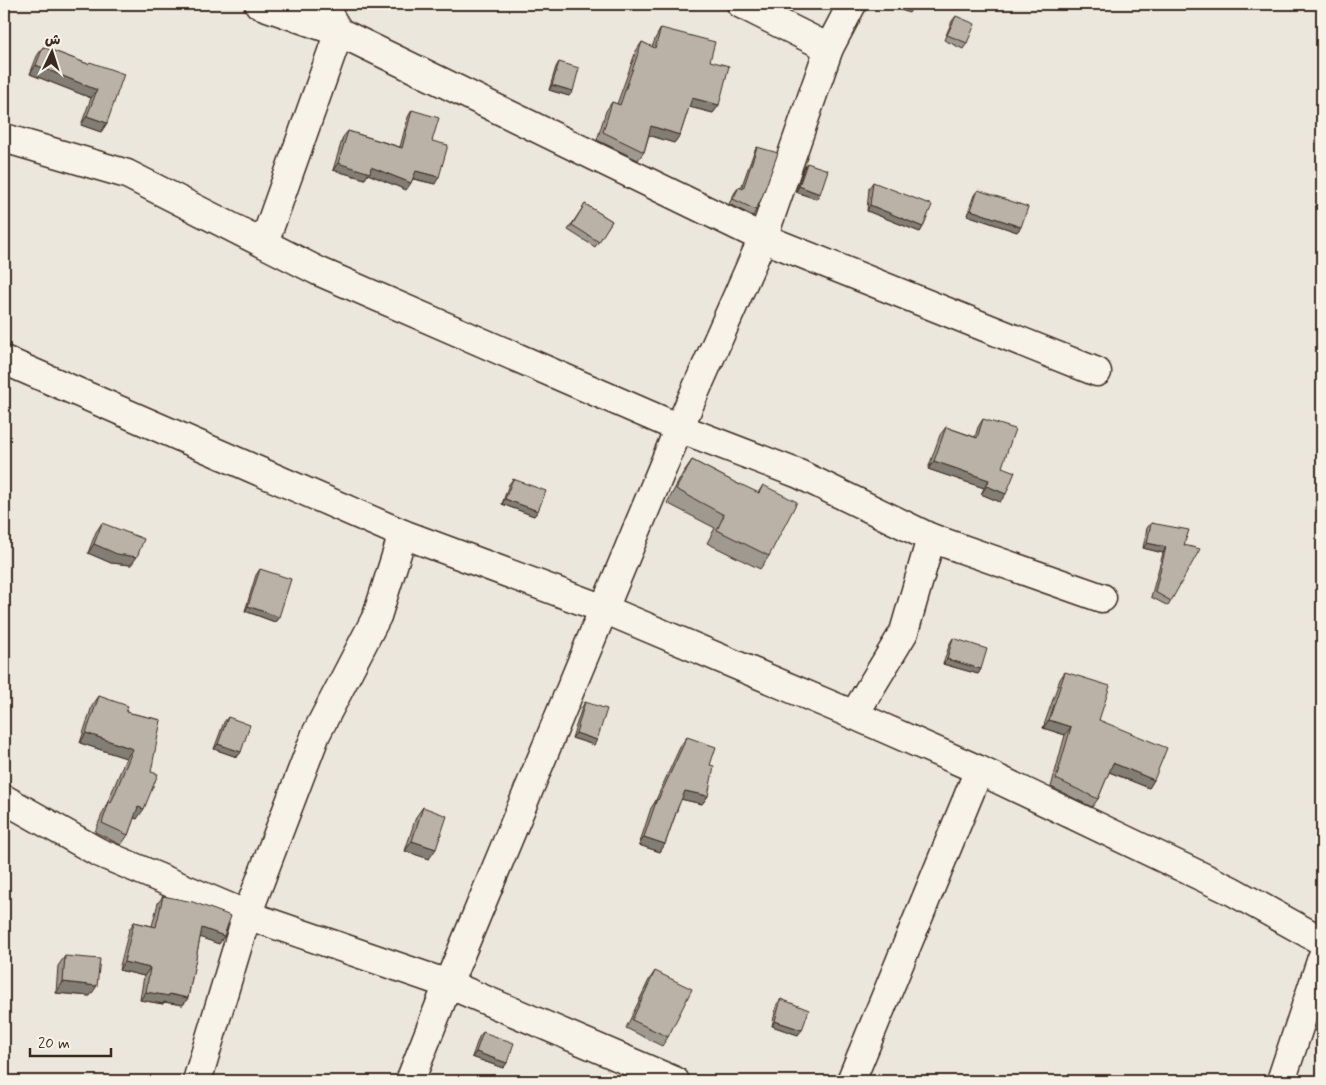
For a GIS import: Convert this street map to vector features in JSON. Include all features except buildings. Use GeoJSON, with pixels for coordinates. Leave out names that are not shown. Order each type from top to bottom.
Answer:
{"type":"FeatureCollection","features":[{"type":"Feature","properties":{"kind":"street"},"geometry":{"type":"LineString","coordinates":[[258,4],[339,32],[763,238],[1097,372]]}},
{"type":"Feature","properties":{"kind":"street"},"geometry":{"type":"LineString","coordinates":[[322,4],[339,32]]}},
{"type":"Feature","properties":{"kind":"street"},"geometry":{"type":"LineString","coordinates":[[741,4],[829,48]]}},
{"type":"Feature","properties":{"kind":"street"},"geometry":{"type":"LineString","coordinates":[[410,1081],[448,984],[679,428],[763,238],[829,48],[852,4]]}},
{"type":"Feature","properties":{"kind":"street"},"geometry":{"type":"LineString","coordinates":[[264,243],[339,32]]}},
{"type":"Feature","properties":{"kind":"street"},"geometry":{"type":"LineString","coordinates":[[4,138],[127,174],[318,270],[679,428],[799,474],[931,538],[1102,598]]}},
{"type":"Feature","properties":{"kind":"street"},"geometry":{"type":"LineString","coordinates":[[4,360],[403,534],[604,609],[979,770],[1232,891],[1322,941]]}},
{"type":"Feature","properties":{"kind":"street"},"geometry":{"type":"LineString","coordinates":[[197,1081],[247,915],[316,734],[377,616],[403,534]]}},
{"type":"Feature","properties":{"kind":"street"},"geometry":{"type":"LineString","coordinates":[[854,715],[904,632],[931,538]]}},
{"type":"Feature","properties":{"kind":"street"},"geometry":{"type":"LineString","coordinates":[[851,1081],[979,770]]}},
{"type":"Feature","properties":{"kind":"street"},"geometry":{"type":"LineString","coordinates":[[4,799],[98,852],[247,915],[448,984],[675,1081]]}},
{"type":"Feature","properties":{"kind":"street"},"geometry":{"type":"LineString","coordinates":[[1281,1081],[1322,958]]}}]}
